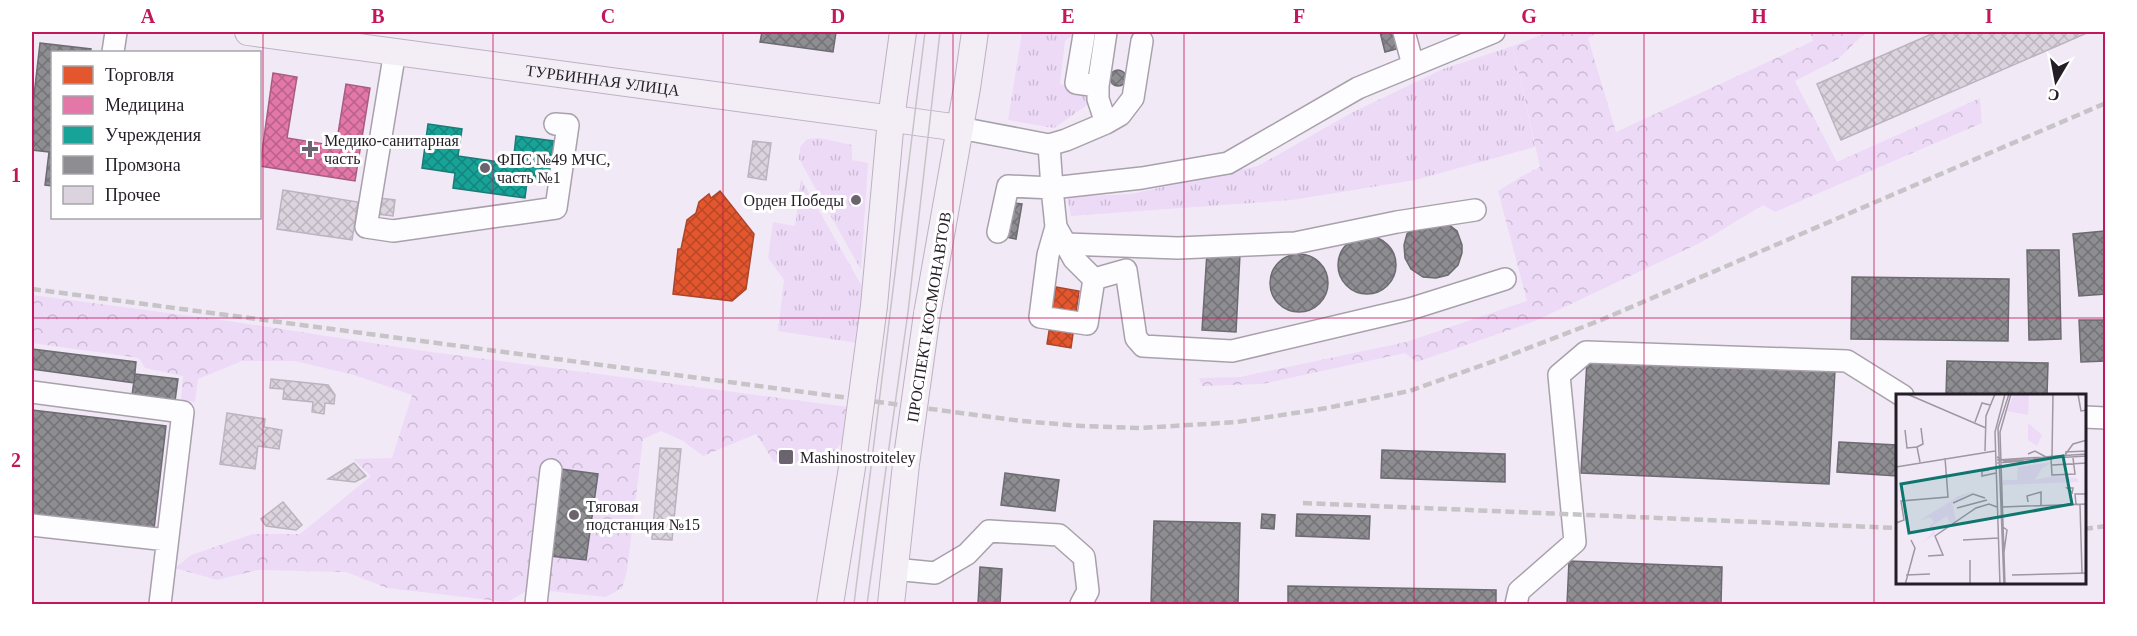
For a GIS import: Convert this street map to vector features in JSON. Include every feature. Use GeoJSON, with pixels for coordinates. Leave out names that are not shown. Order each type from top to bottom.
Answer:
{"type":"FeatureCollection","features":[{"type":"Feature","properties":{"kind":"main road","name":"ТУРБИННАЯ УЛИЦА"},"geometry":{"type":"LineString","coordinates":[[248,32],[960,128]]}},
{"type":"Feature","properties":{"kind":"main road"},"geometry":{"type":"LineString","coordinates":[[830,604],[855,455],[874,306],[891,119],[903,32]]}},
{"type":"Feature","properties":{"kind":"main road","name":"ПРОСПЕКТ КОСМОНАВТОВ"},"geometry":{"type":"LineString","coordinates":[[891,604],[906,464],[927,314],[975,32]]}},
{"type":"Feature","properties":{"kind":"street"},"geometry":{"type":"LineString","coordinates":[[113,51],[116,32]]}},
{"type":"Feature","properties":{"kind":"street"},"geometry":{"type":"LineString","coordinates":[[1106,32],[1098,86],[1098,99],[1106,123]]}},
{"type":"Feature","properties":{"kind":"street"},"geometry":{"type":"LineString","coordinates":[[1404,32],[1413,65]]}},
{"type":"Feature","properties":{"kind":"street"},"geometry":{"type":"LineString","coordinates":[[998,231],[1008,186],[1052,188],[1142,178],[1228,163],[1358,88],[1384,69],[1413,65],[1494,32]]}},
{"type":"Feature","properties":{"kind":"street"},"geometry":{"type":"LineString","coordinates":[[1084,34],[1076,83],[1098,86]]}},
{"type":"Feature","properties":{"kind":"street"},"geometry":{"type":"LineString","coordinates":[[960,128],[1049,145],[1106,123],[1120,115],[1133,98],[1142,41]]}},
{"type":"Feature","properties":{"kind":"street"},"geometry":{"type":"LineString","coordinates":[[395,51],[366,227],[393,231],[556,208],[568,125],[555,124]]}},
{"type":"Feature","properties":{"kind":"street"},"geometry":{"type":"LineString","coordinates":[[1049,145],[1052,188],[1061,236],[1074,259],[1094,279]]}},
{"type":"Feature","properties":{"kind":"street"},"geometry":{"type":"LineString","coordinates":[[1061,236],[1178,248],[1295,243],[1397,222],[1475,210]]}},
{"type":"Feature","properties":{"kind":"street"},"geometry":{"type":"LineString","coordinates":[[1061,236],[1048,255],[1040,317],[1087,324],[1094,279]]}},
{"type":"Feature","properties":{"kind":"street"},"geometry":{"type":"LineString","coordinates":[[1094,279],[1126,270],[1136,338],[1143,346],[1232,351],[1410,309],[1505,279]]}},
{"type":"Feature","properties":{"kind":"street"},"geometry":{"type":"LineString","coordinates":[[1516,604],[1519,591],[1575,542],[1559,375],[1586,352],[1847,361],[1900,394]]}},
{"type":"Feature","properties":{"kind":"street"},"geometry":{"type":"LineString","coordinates":[[32,392],[183,412],[160,604]]}},
{"type":"Feature","properties":{"kind":"street"},"geometry":{"type":"LineString","coordinates":[[2086,417],[2106,418]]}},
{"type":"Feature","properties":{"kind":"street"},"geometry":{"type":"LineString","coordinates":[[536,604],[551,470]]}},
{"type":"Feature","properties":{"kind":"street"},"geometry":{"type":"LineString","coordinates":[[32,525],[167,540]]}},
{"type":"Feature","properties":{"kind":"street"},"geometry":{"type":"LineString","coordinates":[[894,569],[935,573],[967,554],[989,531],[1059,535],[1084,557],[1088,591],[1082,604]]}},
{"type":"Feature","properties":{"kind":"green space"},"geometry":{"type":"Polygon","coordinates":[[[1022,32],[1078,32],[1065,41],[1060,84],[1082,90],[1090,103],[1054,128],[1008,120],[1022,32]]]}},
{"type":"Feature","properties":{"kind":"green space"},"geometry":{"type":"Polygon","coordinates":[[[1549,32],[1598,32],[1588,38],[1616,132],[1813,41],[1810,32],[1866,32],[1838,59],[1795,81],[1837,162],[1980,98],[1982,123],[1775,212],[1763,205],[1702,242],[1535,321],[1417,362],[1405,353],[1262,384],[1202,386],[1199,378],[1240,377],[1406,342],[1527,301],[1498,191],[1540,167],[1513,46],[1549,32]]]}},
{"type":"Feature","properties":{"kind":"green space"},"geometry":{"type":"Polygon","coordinates":[[[1513,46],[1535,147],[1415,180],[1292,200],[1071,216],[1067,197],[1131,194],[1258,166],[1349,114],[1443,69],[1513,46]]]}},
{"type":"Feature","properties":{"kind":"green space"},"geometry":{"type":"Polygon","coordinates":[[[820,138],[852,145],[852,160],[868,163],[861,270],[799,159],[800,147],[807,139],[820,138]]]}},
{"type":"Feature","properties":{"kind":"green space"},"geometry":{"type":"Polygon","coordinates":[[[801,179],[863,288],[857,343],[778,331],[784,280],[768,258],[773,222],[795,226],[801,179]]]}},
{"type":"Feature","properties":{"kind":"green space"},"geometry":{"type":"Polygon","coordinates":[[[32,295],[229,321],[424,351],[848,407],[845,439],[824,463],[774,462],[756,434],[703,456],[683,441],[661,431],[643,439],[627,571],[622,588],[606,597],[530,589],[507,602],[387,588],[346,572],[258,570],[217,580],[175,568],[191,555],[253,534],[300,534],[371,476],[353,459],[392,458],[412,395],[354,375],[295,361],[242,361],[198,379],[195,402],[181,400],[183,376],[145,368],[139,358],[32,343],[32,295]]]}},
{"type":"Feature","properties":{"kind":"building: Торговля"},"geometry":{"type":"Polygon","coordinates":[[[720,191],[754,234],[746,289],[732,301],[673,294],[678,249],[681,249],[687,220],[696,213],[699,202],[709,194],[711,198],[720,191]]]}},
{"type":"Feature","properties":{"kind":"building: Торговля"},"geometry":{"type":"Polygon","coordinates":[[[1056,287],[1079,291],[1071,348],[1047,344],[1056,287]]]}},
{"type":"Feature","properties":{"kind":"building: Медицина"},"geometry":{"type":"Polygon","coordinates":[[[273,73],[297,77],[287,138],[336,146],[346,84],[370,88],[355,181],[261,166],[273,73]]]}},
{"type":"Feature","properties":{"kind":"building: Учреждения"},"geometry":{"type":"Polygon","coordinates":[[[428,124],[462,129],[458,156],[513,164],[516,136],[554,141],[548,185],[527,182],[525,198],[453,188],[455,173],[422,168],[428,124]]]}},
{"type":"Feature","properties":{"kind":"building: Промзона"},"geometry":{"type":"Polygon","coordinates":[[[762,32],[836,32],[833,52],[760,42],[762,32]]]}},
{"type":"Feature","properties":{"kind":"building: Промзона"},"geometry":{"type":"Polygon","coordinates":[[[1380,32],[1395,32],[1400,48],[1385,52],[1380,32]]]}},
{"type":"Feature","properties":{"kind":"building: Промзона"},"geometry":{"type":"Polygon","coordinates":[[[40,43],[91,49],[90,51],[51,51],[51,186],[45,185],[49,152],[32,150],[32,113],[40,43]]]}},
{"type":"Feature","properties":{"kind":"building: Промзона"},"geometry":{"type":"Polygon","coordinates":[[[1118,70],[1126,78],[1118,86],[1110,78],[1118,70]]]}},
{"type":"Feature","properties":{"kind":"building: Промзона"},"geometry":{"type":"Polygon","coordinates":[[[1007,202],[1022,204],[1016,239],[1001,236],[1007,202]]]}},
{"type":"Feature","properties":{"kind":"building: Промзона"},"geometry":{"type":"Polygon","coordinates":[[[1448,224],[1457,231],[1462,245],[1458,265],[1448,275],[1436,278],[1423,277],[1411,269],[1405,258],[1404,245],[1407,234],[1415,226],[1448,224]]]}},
{"type":"Feature","properties":{"kind":"building: Промзона"},"geometry":{"type":"Polygon","coordinates":[[[2104,231],[2106,294],[2079,296],[2073,234],[2104,231]]]}},
{"type":"Feature","properties":{"kind":"building: Промзона"},"geometry":{"type":"Polygon","coordinates":[[[1361,236],[1373,236],[1388,244],[1396,259],[1396,271],[1388,286],[1373,294],[1361,294],[1346,286],[1338,271],[1338,259],[1346,244],[1361,236]]]}},
{"type":"Feature","properties":{"kind":"building: Промзона"},"geometry":{"type":"Polygon","coordinates":[[[2027,250],[2059,250],[2061,339],[2029,340],[2027,250]]]}},
{"type":"Feature","properties":{"kind":"building: Промзона"},"geometry":{"type":"Polygon","coordinates":[[[1207,252],[1240,254],[1236,332],[1202,330],[1207,252]]]}},
{"type":"Feature","properties":{"kind":"building: Промзона"},"geometry":{"type":"Polygon","coordinates":[[[1293,254],[1305,254],[1320,262],[1328,277],[1328,289],[1320,304],[1305,312],[1293,312],[1278,304],[1270,289],[1270,277],[1278,262],[1293,254]]]}},
{"type":"Feature","properties":{"kind":"building: Промзона"},"geometry":{"type":"Polygon","coordinates":[[[1852,277],[2009,279],[2008,341],[1851,339],[1852,277]]]}},
{"type":"Feature","properties":{"kind":"building: Промзона"},"geometry":{"type":"Polygon","coordinates":[[[2079,320],[2106,320],[2106,361],[2081,362],[2079,320]]]}},
{"type":"Feature","properties":{"kind":"building: Промзона"},"geometry":{"type":"Polygon","coordinates":[[[32,349],[136,362],[134,383],[32,369],[32,349]]]}},
{"type":"Feature","properties":{"kind":"building: Промзона"},"geometry":{"type":"Polygon","coordinates":[[[1587,359],[1835,370],[1829,484],[1581,473],[1587,359]]]}},
{"type":"Feature","properties":{"kind":"building: Промзона"},"geometry":{"type":"Polygon","coordinates":[[[1947,361],[2048,363],[2047,394],[1946,394],[1947,361]]]}},
{"type":"Feature","properties":{"kind":"building: Промзона"},"geometry":{"type":"Polygon","coordinates":[[[135,374],[178,379],[175,401],[132,395],[135,374]]]}},
{"type":"Feature","properties":{"kind":"building: Промзона"},"geometry":{"type":"Polygon","coordinates":[[[32,410],[166,426],[154,529],[32,515],[32,410]]]}},
{"type":"Feature","properties":{"kind":"building: Промзона"},"geometry":{"type":"Polygon","coordinates":[[[1839,442],[1896,445],[1896,476],[1837,472],[1839,442]]]}},
{"type":"Feature","properties":{"kind":"building: Промзона"},"geometry":{"type":"Polygon","coordinates":[[[1382,450],[1505,454],[1505,482],[1381,478],[1382,450]]]}},
{"type":"Feature","properties":{"kind":"building: Промзона","name":"Тяговая подстанция №15"},"geometry":{"type":"Polygon","coordinates":[[[561,469],[598,474],[586,560],[550,556],[561,469]]]}},
{"type":"Feature","properties":{"kind":"building: Промзона"},"geometry":{"type":"Polygon","coordinates":[[[1005,473],[1059,480],[1055,511],[1001,505],[1005,473]]]}},
{"type":"Feature","properties":{"kind":"building: Промзона"},"geometry":{"type":"Polygon","coordinates":[[[1262,514],[1275,515],[1274,529],[1261,528],[1262,514]]]}},
{"type":"Feature","properties":{"kind":"building: Промзона"},"geometry":{"type":"Polygon","coordinates":[[[1297,514],[1370,516],[1369,539],[1296,536],[1297,514]]]}},
{"type":"Feature","properties":{"kind":"building: Промзона"},"geometry":{"type":"Polygon","coordinates":[[[1154,521],[1240,523],[1238,604],[1151,604],[1154,521]]]}},
{"type":"Feature","properties":{"kind":"building: Промзона"},"geometry":{"type":"Polygon","coordinates":[[[1569,561],[1722,567],[1721,604],[1567,604],[1569,561]]]}},
{"type":"Feature","properties":{"kind":"building: Промзона"},"geometry":{"type":"Polygon","coordinates":[[[980,567],[1002,569],[1000,604],[978,604],[980,567]]]}},
{"type":"Feature","properties":{"kind":"building: Промзона"},"geometry":{"type":"Polygon","coordinates":[[[1288,586],[1496,590],[1496,604],[1288,604],[1288,586]]]}},
{"type":"Feature","properties":{"kind":"building: Прочее"},"geometry":{"type":"Polygon","coordinates":[[[1936,32],[2089,32],[1841,140],[1817,84],[1936,32]]]}},
{"type":"Feature","properties":{"kind":"building: Прочее"},"geometry":{"type":"Polygon","coordinates":[[[753,141],[771,143],[766,180],[748,177],[753,141]]]}},
{"type":"Feature","properties":{"kind":"building: Прочее"},"geometry":{"type":"Polygon","coordinates":[[[283,190],[358,202],[352,240],[277,229],[283,190]]]}},
{"type":"Feature","properties":{"kind":"building: Прочее"},"geometry":{"type":"Polygon","coordinates":[[[379,198],[395,200],[393,216],[377,214],[379,198]]]}},
{"type":"Feature","properties":{"kind":"building: Прочее"},"geometry":{"type":"Polygon","coordinates":[[[271,379],[328,385],[335,395],[334,404],[325,403],[324,414],[312,412],[313,402],[283,399],[284,389],[270,388],[271,379]]]}},
{"type":"Feature","properties":{"kind":"building: Прочее"},"geometry":{"type":"Polygon","coordinates":[[[227,413],[265,419],[264,427],[282,430],[279,449],[258,446],[255,469],[220,464],[227,413]]]}},
{"type":"Feature","properties":{"kind":"building: Прочее"},"geometry":{"type":"Polygon","coordinates":[[[660,448],[681,449],[672,540],[652,539],[660,448]]]}},
{"type":"Feature","properties":{"kind":"building: Прочее"},"geometry":{"type":"Polygon","coordinates":[[[354,463],[366,476],[355,482],[328,479],[354,463]]]}},
{"type":"Feature","properties":{"kind":"building: Прочее"},"geometry":{"type":"Polygon","coordinates":[[[283,502],[302,525],[296,530],[266,526],[261,519],[283,502]]]}},
{"type":"Feature","properties":{"kind":"tram line"},"geometry":{"type":"LineString","coordinates":[[854,604],[925,32]]}},
{"type":"Feature","properties":{"kind":"tram line"},"geometry":{"type":"LineString","coordinates":[[867,604],[908,312],[940,32]]}},
{"type":"Feature","properties":{"kind":"railway"},"geometry":{"type":"LineString","coordinates":[[32,289],[1021,421],[1141,428],[1237,422],[1327,408],[1409,391],[1500,359],[1601,320],[2106,103]]}},
{"type":"Feature","properties":{"kind":"railway"},"geometry":{"type":"LineString","coordinates":[[1303,503],[1896,528]]}},
{"type":"Feature","properties":{"kind":"railway"},"geometry":{"type":"LineString","coordinates":[[2086,529],[2106,526]]}},
{"type":"Feature","properties":{"kind":"place","name":"Медико-санитарная часть"},"geometry":{"type":"Point","coordinates":[310,149]}},
{"type":"Feature","properties":{"kind":"place","name":"ФПС №49 МЧС, часть №1"},"geometry":{"type":"Point","coordinates":[485,168]}},
{"type":"Feature","properties":{"kind":"place","name":"Орден Победы"},"geometry":{"type":"Point","coordinates":[856,200]}},
{"type":"Feature","properties":{"kind":"place","name":"Mashinostroiteley"},"geometry":{"type":"Point","coordinates":[786,457]}},
{"type":"Feature","properties":{"kind":"place","name":"Тяговая подстанция №15"},"geometry":{"type":"Point","coordinates":[574,515]}}]}
